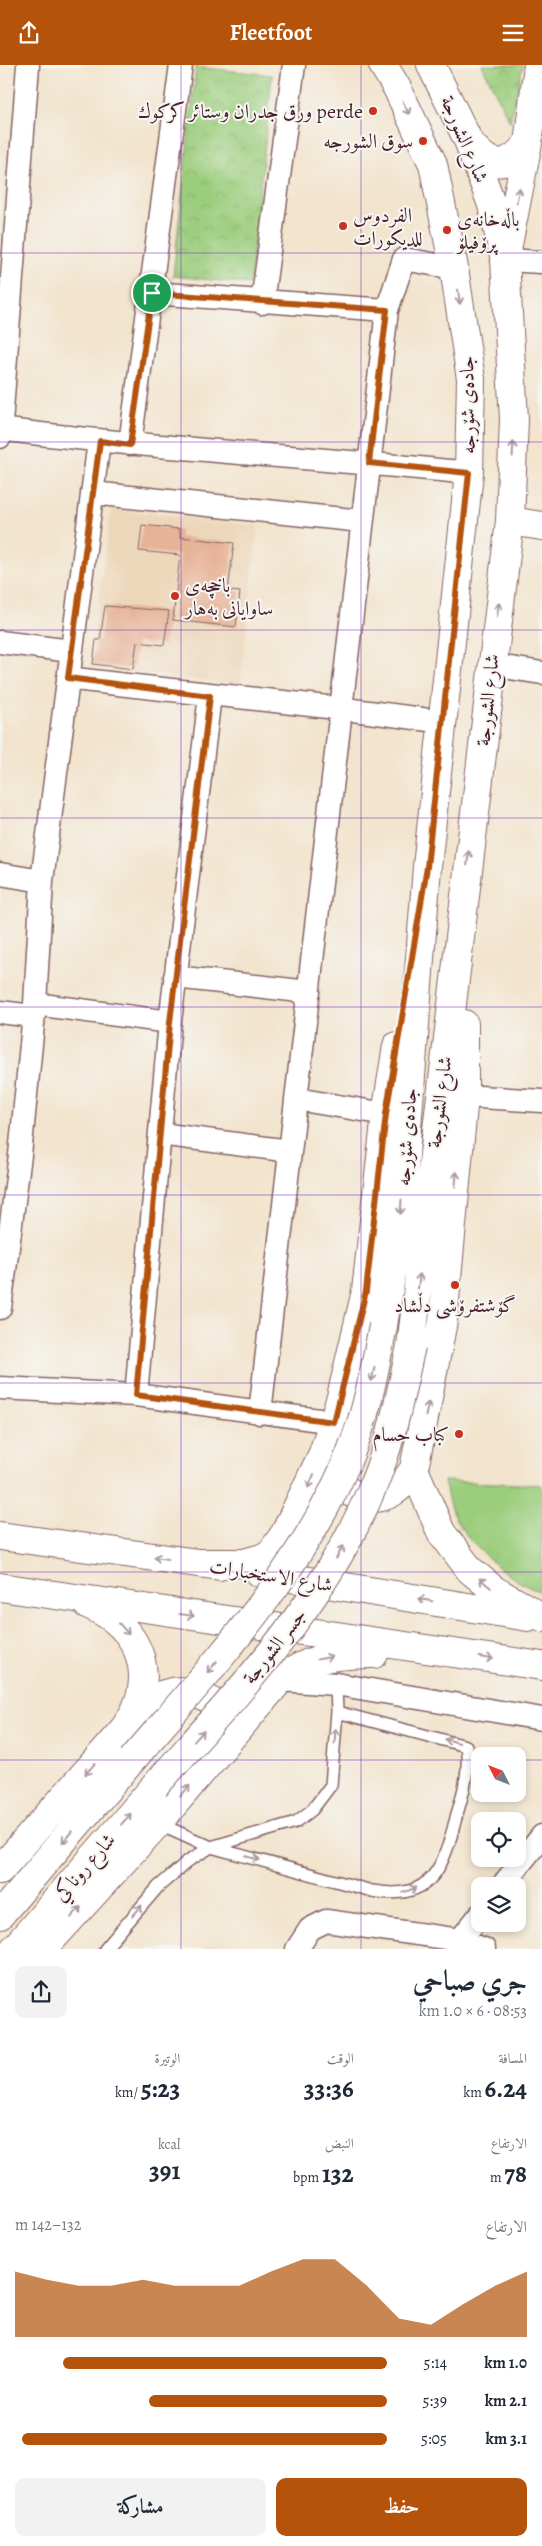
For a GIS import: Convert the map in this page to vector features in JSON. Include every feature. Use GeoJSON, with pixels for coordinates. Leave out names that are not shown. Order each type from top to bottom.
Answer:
{"type":"FeatureCollection","features":[{"type":"Feature","properties":{"kind":"main road","name":"جادەی شۆرجە"},"geometry":{"type":"LineString","coordinates":[[383,65],[397,87],[433,163],[454,268],[471,379],[469,473],[427,867],[400,1220],[383,1326]]}},
{"type":"Feature","properties":{"kind":"main road","name":"شارع الشورجة"},"geometry":{"type":"LineString","coordinates":[[411,1346],[492,656],[510,521],[514,419],[505,260],[492,205],[468,140],[431,65]]}},
{"type":"Feature","properties":{"kind":"main road"},"geometry":{"type":"LineString","coordinates":[[505,260],[528,143],[538,65]]}},
{"type":"Feature","properties":{"kind":"main road"},"geometry":{"type":"LineString","coordinates":[[468,140],[481,155],[498,163],[512,160],[528,143]]}},
{"type":"Feature","properties":{"kind":"main road"},"geometry":{"type":"LineString","coordinates":[[510,521],[542,526]]}},
{"type":"Feature","properties":{"kind":"main road"},"geometry":{"type":"LineString","coordinates":[[451,641],[492,656]]}},
{"type":"Feature","properties":{"kind":"main road"},"geometry":{"type":"LineString","coordinates":[[202,1563],[244,1563],[262,1558],[271,1553],[285,1533],[302,1501],[334,1422],[366,1291],[386,1114],[427,867]]}},
{"type":"Feature","properties":{"kind":"main road"},"geometry":{"type":"LineString","coordinates":[[334,1422],[331,1466],[339,1483],[354,1495],[373,1499],[392,1493],[400,1487],[414,1469],[443,1321],[464,1096],[464,895]]}},
{"type":"Feature","properties":{"kind":"main road","name":"جسر الشورجة"},"geometry":{"type":"LineString","coordinates":[[132,1760],[216,1662],[267,1597],[305,1542],[337,1481],[360,1427],[383,1326]]}},
{"type":"Feature","properties":{"kind":"main road","name":"جسر الشورجة"},"geometry":{"type":"LineString","coordinates":[[155,1786],[278,1645],[339,1554],[375,1481],[394,1423],[411,1346]]}},
{"type":"Feature","properties":{"kind":"main road"},"geometry":{"type":"LineString","coordinates":[[414,1469],[441,1532],[470,1570],[494,1590],[542,1618]]}},
{"type":"Feature","properties":{"kind":"main road","name":"شارع الاستخبارات"},"geometry":{"type":"LineString","coordinates":[[0,1536],[202,1563],[542,1618]]}},
{"type":"Feature","properties":{"kind":"main road"},"geometry":{"type":"LineString","coordinates":[[0,1587],[542,1665]]}},
{"type":"Feature","properties":{"kind":"main road"},"geometry":{"type":"LineString","coordinates":[[50,1595],[77,1600],[102,1610],[129,1635],[137,1647],[143,1665],[142,1695],[134,1716]]}},
{"type":"Feature","properties":{"kind":"main road"},"geometry":{"type":"LineString","coordinates":[[44,1949],[158,1823],[280,1680],[299,1666],[316,1659],[338,1655],[449,1652]]}},
{"type":"Feature","properties":{"kind":"main road"},"geometry":{"type":"LineString","coordinates":[[0,1870],[90,1769],[134,1716],[158,1695],[179,1691],[204,1697],[217,1706],[227,1719],[233,1734]]}},
{"type":"Feature","properties":{"kind":"main road","name":"شارع روناكي"},"geometry":{"type":"LineString","coordinates":[[0,1915],[132,1760]]}},
{"type":"Feature","properties":{"kind":"main road","name":"شارع روناكي"},"geometry":{"type":"LineString","coordinates":[[14,1949],[155,1786]]}},
{"type":"Feature","properties":{"kind":"street"},"geometry":{"type":"LineString","coordinates":[[28,65],[0,431],[130,445],[369,463],[469,473]]}},
{"type":"Feature","properties":{"kind":"street"},"geometry":{"type":"LineString","coordinates":[[130,445],[152,293],[181,65]]}},
{"type":"Feature","properties":{"kind":"street"},"geometry":{"type":"LineString","coordinates":[[262,303],[294,65]]}},
{"type":"Feature","properties":{"kind":"street"},"geometry":{"type":"LineString","coordinates":[[260,1413],[387,310],[404,259],[454,268]]}},
{"type":"Feature","properties":{"kind":"street"},"geometry":{"type":"LineString","coordinates":[[505,260],[542,262]]}},
{"type":"Feature","properties":{"kind":"street"},"geometry":{"type":"LineString","coordinates":[[152,293],[262,303],[387,310]]}},
{"type":"Feature","properties":{"kind":"street"},"geometry":{"type":"LineString","coordinates":[[0,1308],[20,1155],[34,1010],[42,881],[100,441]]}},
{"type":"Feature","properties":{"kind":"street"},"geometry":{"type":"LineString","coordinates":[[92,493],[362,521]]}},
{"type":"Feature","properties":{"kind":"street"},"geometry":{"type":"LineString","coordinates":[[0,642],[71,651]]}},
{"type":"Feature","properties":{"kind":"street"},"geometry":{"type":"LineString","coordinates":[[492,656],[542,673]]}},
{"type":"Feature","properties":{"kind":"street"},"geometry":{"type":"LineString","coordinates":[[68,678],[210,696],[341,707],[442,722]]}},
{"type":"Feature","properties":{"kind":"street"},"geometry":{"type":"LineString","coordinates":[[136,1395],[170,1022],[210,696]]}},
{"type":"Feature","properties":{"kind":"street"},"geometry":{"type":"LineString","coordinates":[[0,874],[42,881]]}},
{"type":"Feature","properties":{"kind":"street"},"geometry":{"type":"LineString","coordinates":[[175,977],[308,992]]}},
{"type":"Feature","properties":{"kind":"street"},"geometry":{"type":"LineString","coordinates":[[0,1012],[34,1010],[170,1022]]}},
{"type":"Feature","properties":{"kind":"street"},"geometry":{"type":"LineString","coordinates":[[464,1096],[542,1101]]}},
{"type":"Feature","properties":{"kind":"street"},"geometry":{"type":"LineString","coordinates":[[296,1099],[386,1114]]}},
{"type":"Feature","properties":{"kind":"street"},"geometry":{"type":"LineString","coordinates":[[160,1134],[290,1151]]}},
{"type":"Feature","properties":{"kind":"street"},"geometry":{"type":"LineString","coordinates":[[0,1388],[136,1395],[334,1422]]}},
{"type":"Feature","properties":{"kind":"street"},"geometry":{"type":"LineString","coordinates":[[280,1680],[336,1684],[542,1719]]}},
{"type":"Feature","properties":{"kind":"street"},"geometry":{"type":"LineString","coordinates":[[509,1877],[542,1836]]}},
{"type":"Feature","properties":{"kind":"street"},"geometry":{"type":"LineString","coordinates":[[298,1949],[310,1929],[326,1921],[460,1940],[484,1949]]}},
{"type":"Feature","properties":{"kind":"street"},"geometry":{"type":"LineString","coordinates":[[460,1940],[471,1926]]}},
{"type":"Feature","properties":{"kind":"lane"},"geometry":{"type":"LineString","coordinates":[[105,1949],[171,1873],[211,1847],[296,1822],[312,1810],[331,1785],[337,1713],[336,1684]]}},
{"type":"Feature","properties":{"kind":"lane"},"geometry":{"type":"LineString","coordinates":[[158,1823],[211,1847],[372,1891],[392,1895],[408,1891],[432,1878],[442,1866],[458,1811],[468,1770],[466,1746],[337,1713]]}},
{"type":"Feature","properties":{"kind":"shaded area","name":"باخچەی ساوایانی بەهار"},"geometry":{"type":"Polygon","coordinates":[[[111,509],[258,526],[240,685],[90,666],[111,509]]]}},
{"type":"Feature","properties":{"kind":"green space"},"geometry":{"type":"Polygon","coordinates":[[[482,65],[523,65],[510,122],[482,65]]]}},
{"type":"Feature","properties":{"kind":"green space"},"geometry":{"type":"Polygon","coordinates":[[[196,67],[272,75],[250,284],[173,276],[196,67]]]}},
{"type":"Feature","properties":{"kind":"green space"},"geometry":{"type":"Polygon","coordinates":[[[444,1481],[542,1485],[542,1592],[517,1581],[492,1562],[471,1540],[453,1514],[444,1481]]]}},
{"type":"Feature","properties":{"kind":"building"},"geometry":{"type":"Polygon","coordinates":[[[142,525],[180,529],[180,537],[234,543],[228,591],[240,592],[236,627],[173,620],[180,555],[139,551],[142,525]]]}},
{"type":"Feature","properties":{"kind":"building"},"geometry":{"type":"Polygon","coordinates":[[[105,606],[169,611],[164,645],[137,642],[133,669],[93,664],[96,640],[100,640],[105,606]]]}},
{"type":"Feature","properties":{"kind":"place","name":"ورق جدران وستائر كركوك perde"},"geometry":{"type":"Point","coordinates":[373,111]}},
{"type":"Feature","properties":{"kind":"place","name":"سوق الشورجه"},"geometry":{"type":"Point","coordinates":[423,141]}},
{"type":"Feature","properties":{"kind":"place","name":"الفردوس للديكورات"},"geometry":{"type":"Point","coordinates":[343,226]}},
{"type":"Feature","properties":{"kind":"place","name":"باڵەخانەی پرۆفیلۆ"},"geometry":{"type":"Point","coordinates":[447,230]}},
{"type":"Feature","properties":{"kind":"place","name":"باخچەی ساوایانی بەهار"},"geometry":{"type":"Point","coordinates":[175,596]}},
{"type":"Feature","properties":{"kind":"place","name":"گۆشتفرۆشی دڵشاد"},"geometry":{"type":"Point","coordinates":[455,1285]}},
{"type":"Feature","properties":{"kind":"place","name":"كباب حسام"},"geometry":{"type":"Point","coordinates":[459,1434]}},
{"type":"Feature","properties":{"kind":"route"},"geometry":{"type":"LineString","coordinates":[[152,293],[262,303],[387,310],[369,463],[469,473],[427,867],[386,1114],[366,1291],[334,1422],[315,1421],[136,1395],[170,1022],[210,696],[68,678],[100,441],[130,445],[152,293]]}}]}
